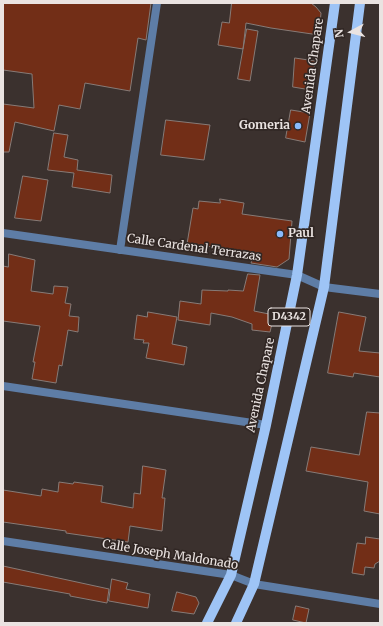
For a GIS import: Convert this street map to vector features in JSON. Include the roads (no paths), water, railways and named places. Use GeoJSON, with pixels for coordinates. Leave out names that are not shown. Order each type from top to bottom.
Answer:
{"type":"FeatureCollection","features":[{"type":"Feature","properties":{"kind":"main road","name":"Avenida Chapare"},"geometry":{"type":"LineString","coordinates":[[207,623],[231,575],[266,425],[297,275],[335,3]]}},
{"type":"Feature","properties":{"kind":"main road","name":"D4342"},"geometry":{"type":"LineString","coordinates":[[236,623],[254,584],[324,287],[360,3]]}},
{"type":"Feature","properties":{"kind":"street"},"geometry":{"type":"LineString","coordinates":[[120,250],[157,3]]}},
{"type":"Feature","properties":{"kind":"street","name":"Calle Cardenal Terrazas"},"geometry":{"type":"LineString","coordinates":[[3,233],[297,275],[324,287],[380,294]]}},
{"type":"Feature","properties":{"kind":"street"},"geometry":{"type":"LineString","coordinates":[[3,386],[266,425]]}},
{"type":"Feature","properties":{"kind":"street","name":"Calle Joseph Maldonado"},"geometry":{"type":"LineString","coordinates":[[3,541],[231,575],[254,584],[380,604]]}},
{"type":"Feature","properties":{"kind":"place","name":"Gomeria"},"geometry":{"type":"Point","coordinates":[298,126]}},
{"type":"Feature","properties":{"kind":"place","name":"Paul"},"geometry":{"type":"Point","coordinates":[280,234]}}]}
